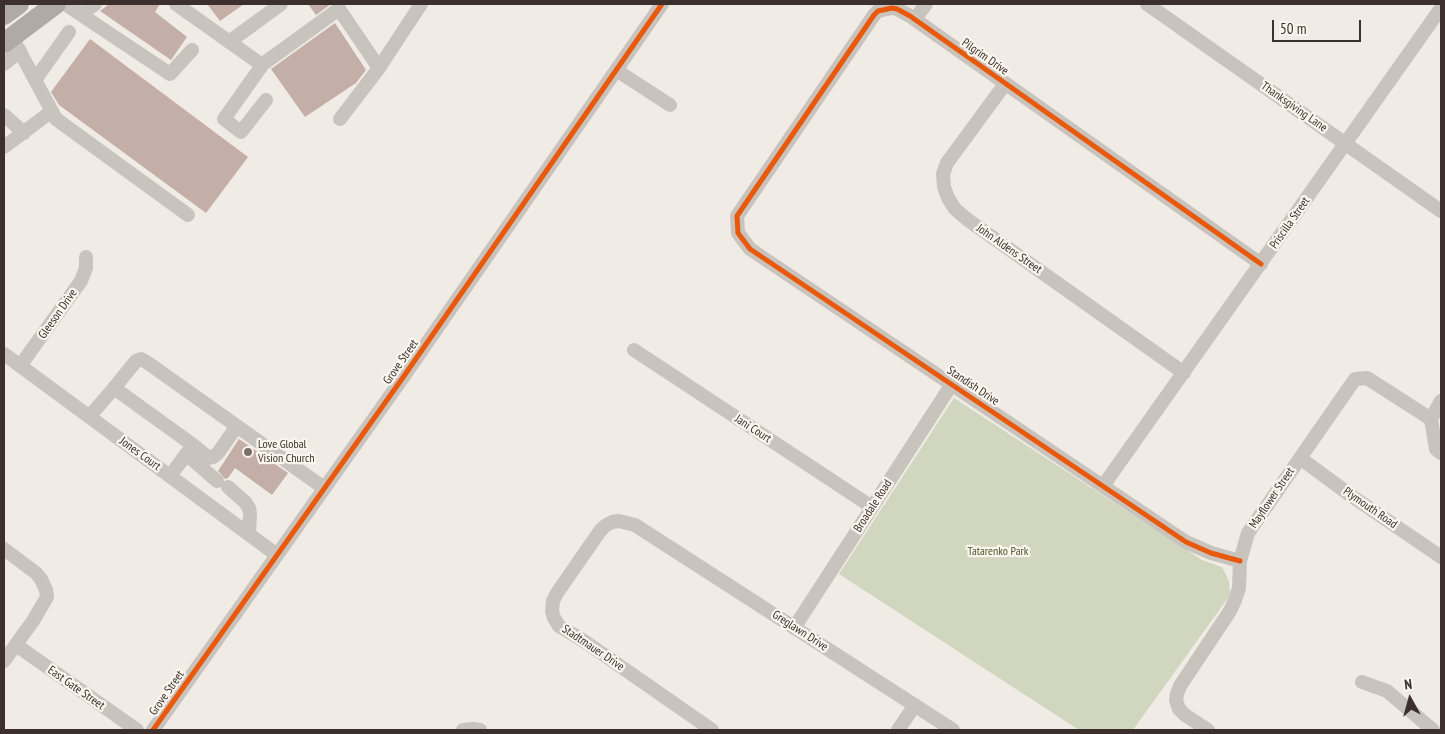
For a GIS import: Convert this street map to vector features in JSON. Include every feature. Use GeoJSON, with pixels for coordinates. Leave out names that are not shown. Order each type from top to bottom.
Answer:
{"type":"FeatureCollection","features":[{"type":"Feature","properties":{"kind":"highway"},"geometry":{"type":"LineString","coordinates":[[4,15],[19,4]]}},
{"type":"Feature","properties":{"kind":"highway"},"geometry":{"type":"LineString","coordinates":[[12,44],[56,4]]}},
{"type":"Feature","properties":{"kind":"street"},"geometry":{"type":"LineString","coordinates":[[65,4],[170,74],[192,50]]}},
{"type":"Feature","properties":{"kind":"street"},"geometry":{"type":"LineString","coordinates":[[81,14],[95,4]]}},
{"type":"Feature","properties":{"kind":"street"},"geometry":{"type":"LineString","coordinates":[[176,4],[262,66]]}},
{"type":"Feature","properties":{"kind":"street"},"geometry":{"type":"LineString","coordinates":[[229,42],[280,4]]}},
{"type":"Feature","properties":{"kind":"street"},"geometry":{"type":"LineString","coordinates":[[340,119],[379,68],[421,4]]}},
{"type":"Feature","properties":{"kind":"street","name":"Grove Street"},"geometry":{"type":"LineString","coordinates":[[153,730],[404,376],[662,4]]}},
{"type":"Feature","properties":{"kind":"street"},"geometry":{"type":"LineString","coordinates":[[915,20],[926,4]]}},
{"type":"Feature","properties":{"kind":"street","name":"Thanksgiving Lane"},"geometry":{"type":"LineString","coordinates":[[1146,4],[1441,211]]}},
{"type":"Feature","properties":{"kind":"street"},"geometry":{"type":"LineString","coordinates":[[266,100],[241,132],[224,119],[262,66],[342,6],[379,68]]}},
{"type":"Feature","properties":{"kind":"street","name":"Pilgrim Drive"},"geometry":{"type":"LineString","coordinates":[[749,196],[874,15],[878,11],[892,8],[915,20],[1261,264]]}},
{"type":"Feature","properties":{"kind":"street","name":"Priscilla Street"},"geometry":{"type":"LineString","coordinates":[[1103,486],[1441,8]]}},
{"type":"Feature","properties":{"kind":"street"},"geometry":{"type":"LineString","coordinates":[[35,80],[70,32]]}},
{"type":"Feature","properties":{"kind":"street"},"geometry":{"type":"LineString","coordinates":[[4,64],[12,44]]}},
{"type":"Feature","properties":{"kind":"street"},"geometry":{"type":"LineString","coordinates":[[12,44],[35,80],[56,119],[188,215]]}},
{"type":"Feature","properties":{"kind":"street"},"geometry":{"type":"LineString","coordinates":[[616,70],[670,105]]}},
{"type":"Feature","properties":{"kind":"street","name":"John Aldens Street"},"geometry":{"type":"LineString","coordinates":[[1005,84],[947,163],[943,174],[944,187],[948,198],[955,209],[968,220],[1184,373]]}},
{"type":"Feature","properties":{"kind":"street"},"geometry":{"type":"LineString","coordinates":[[4,147],[52,111]]}},
{"type":"Feature","properties":{"kind":"street"},"geometry":{"type":"LineString","coordinates":[[4,115],[24,132]]}},
{"type":"Feature","properties":{"kind":"street","name":"Standish Drive"},"geometry":{"type":"LineString","coordinates":[[749,196],[737,216],[736,226],[740,238],[750,249],[1186,542],[1240,561]]}},
{"type":"Feature","properties":{"kind":"street","name":"Gleeson Drive"},"geometry":{"type":"LineString","coordinates":[[20,366],[81,281],[86,268],[86,257]]}},
{"type":"Feature","properties":{"kind":"street","name":"Jani Court"},"geometry":{"type":"LineString","coordinates":[[634,350],[872,508]]}},
{"type":"Feature","properties":{"kind":"street","name":"Jones Court"},"geometry":{"type":"LineString","coordinates":[[4,354],[277,555]]}},
{"type":"Feature","properties":{"kind":"street"},"geometry":{"type":"LineString","coordinates":[[89,417],[136,361],[142,360],[324,488]]}},
{"type":"Feature","properties":{"kind":"street","name":"Mayflower Street"},"geometry":{"type":"LineString","coordinates":[[1205,728],[1179,709],[1176,700],[1180,686],[1236,600],[1239,588],[1240,561],[1248,533],[1355,379],[1367,378],[1430,419]]}},
{"type":"Feature","properties":{"kind":"street","name":"Broadale Road"},"geometry":{"type":"LineString","coordinates":[[794,628],[952,384]]}},
{"type":"Feature","properties":{"kind":"street"},"geometry":{"type":"LineString","coordinates":[[114,388],[189,450],[222,484],[245,502],[250,514],[249,534]]}},
{"type":"Feature","properties":{"kind":"street"},"geometry":{"type":"LineString","coordinates":[[1441,401],[1430,419],[1436,449],[1441,453]]}},
{"type":"Feature","properties":{"kind":"street"},"geometry":{"type":"LineString","coordinates":[[189,450],[209,458],[213,457],[218,453],[237,426]]}},
{"type":"Feature","properties":{"kind":"street"},"geometry":{"type":"LineString","coordinates":[[170,476],[189,450]]}},
{"type":"Feature","properties":{"kind":"street","name":"Plymouth Road"},"geometry":{"type":"LineString","coordinates":[[1300,458],[1441,557]]}},
{"type":"Feature","properties":{"kind":"street","name":"Stadtmauer Drive"},"geometry":{"type":"LineString","coordinates":[[647,532],[627,522],[612,522],[605,526],[556,593],[552,611],[554,618],[558,626],[584,641],[712,730]]}},
{"type":"Feature","properties":{"kind":"street","name":"Greglawn Drive"},"geometry":{"type":"LineString","coordinates":[[647,532],[954,730]]}},
{"type":"Feature","properties":{"kind":"street"},"geometry":{"type":"LineString","coordinates":[[4,549],[36,573],[41,579],[47,597],[33,621],[4,661]]}},
{"type":"Feature","properties":{"kind":"street","name":"East Gate Street"},"geometry":{"type":"LineString","coordinates":[[16,645],[137,730]]}},
{"type":"Feature","properties":{"kind":"street"},"geometry":{"type":"LineString","coordinates":[[1362,682],[1387,691],[1433,730]]}},
{"type":"Feature","properties":{"kind":"street"},"geometry":{"type":"LineString","coordinates":[[898,730],[915,705]]}},
{"type":"Feature","properties":{"kind":"street"},"geometry":{"type":"LineString","coordinates":[[463,730],[480,730]]}},
{"type":"Feature","properties":{"kind":"green space","name":"Tatarenko Park"},"geometry":{"type":"Polygon","coordinates":[[[954,398],[1202,560],[1222,567],[1229,581],[1230,595],[1133,730],[1079,730],[839,574],[954,398]]]}},
{"type":"Feature","properties":{"kind":"building"},"geometry":{"type":"Polygon","coordinates":[[[109,4],[160,4],[155,12],[187,37],[171,60],[100,11],[109,4]]]}},
{"type":"Feature","properties":{"kind":"building"},"geometry":{"type":"Polygon","coordinates":[[[207,4],[244,4],[220,21],[207,4]]]}},
{"type":"Feature","properties":{"kind":"building"},"geometry":{"type":"Polygon","coordinates":[[[308,4],[331,4],[316,15],[308,4]]]}},
{"type":"Feature","properties":{"kind":"building"},"geometry":{"type":"Polygon","coordinates":[[[335,23],[366,70],[356,83],[305,117],[271,69],[335,23]]]}},
{"type":"Feature","properties":{"kind":"building"},"geometry":{"type":"Polygon","coordinates":[[[90,39],[248,157],[206,213],[59,105],[51,92],[90,39]]]}},
{"type":"Feature","properties":{"kind":"building","name":"Love Global Vision Church"},"geometry":{"type":"Polygon","coordinates":[[[239,439],[288,473],[272,495],[235,468],[228,478],[225,479],[218,471],[239,439]]]}},
{"type":"Feature","properties":{"kind":"cycle path"},"geometry":{"type":"LineString","coordinates":[[153,730],[404,376],[662,4]]}},
{"type":"Feature","properties":{"kind":"cycle path"},"geometry":{"type":"LineString","coordinates":[[1240,561],[1211,553],[1186,542],[750,249],[738,233],[737,216],[874,15],[878,11],[892,8],[910,16],[1261,264]]}},
{"type":"Feature","properties":{"kind":"place","name":"Love Global Vision Church"},"geometry":{"type":"Point","coordinates":[248,452]}}]}
